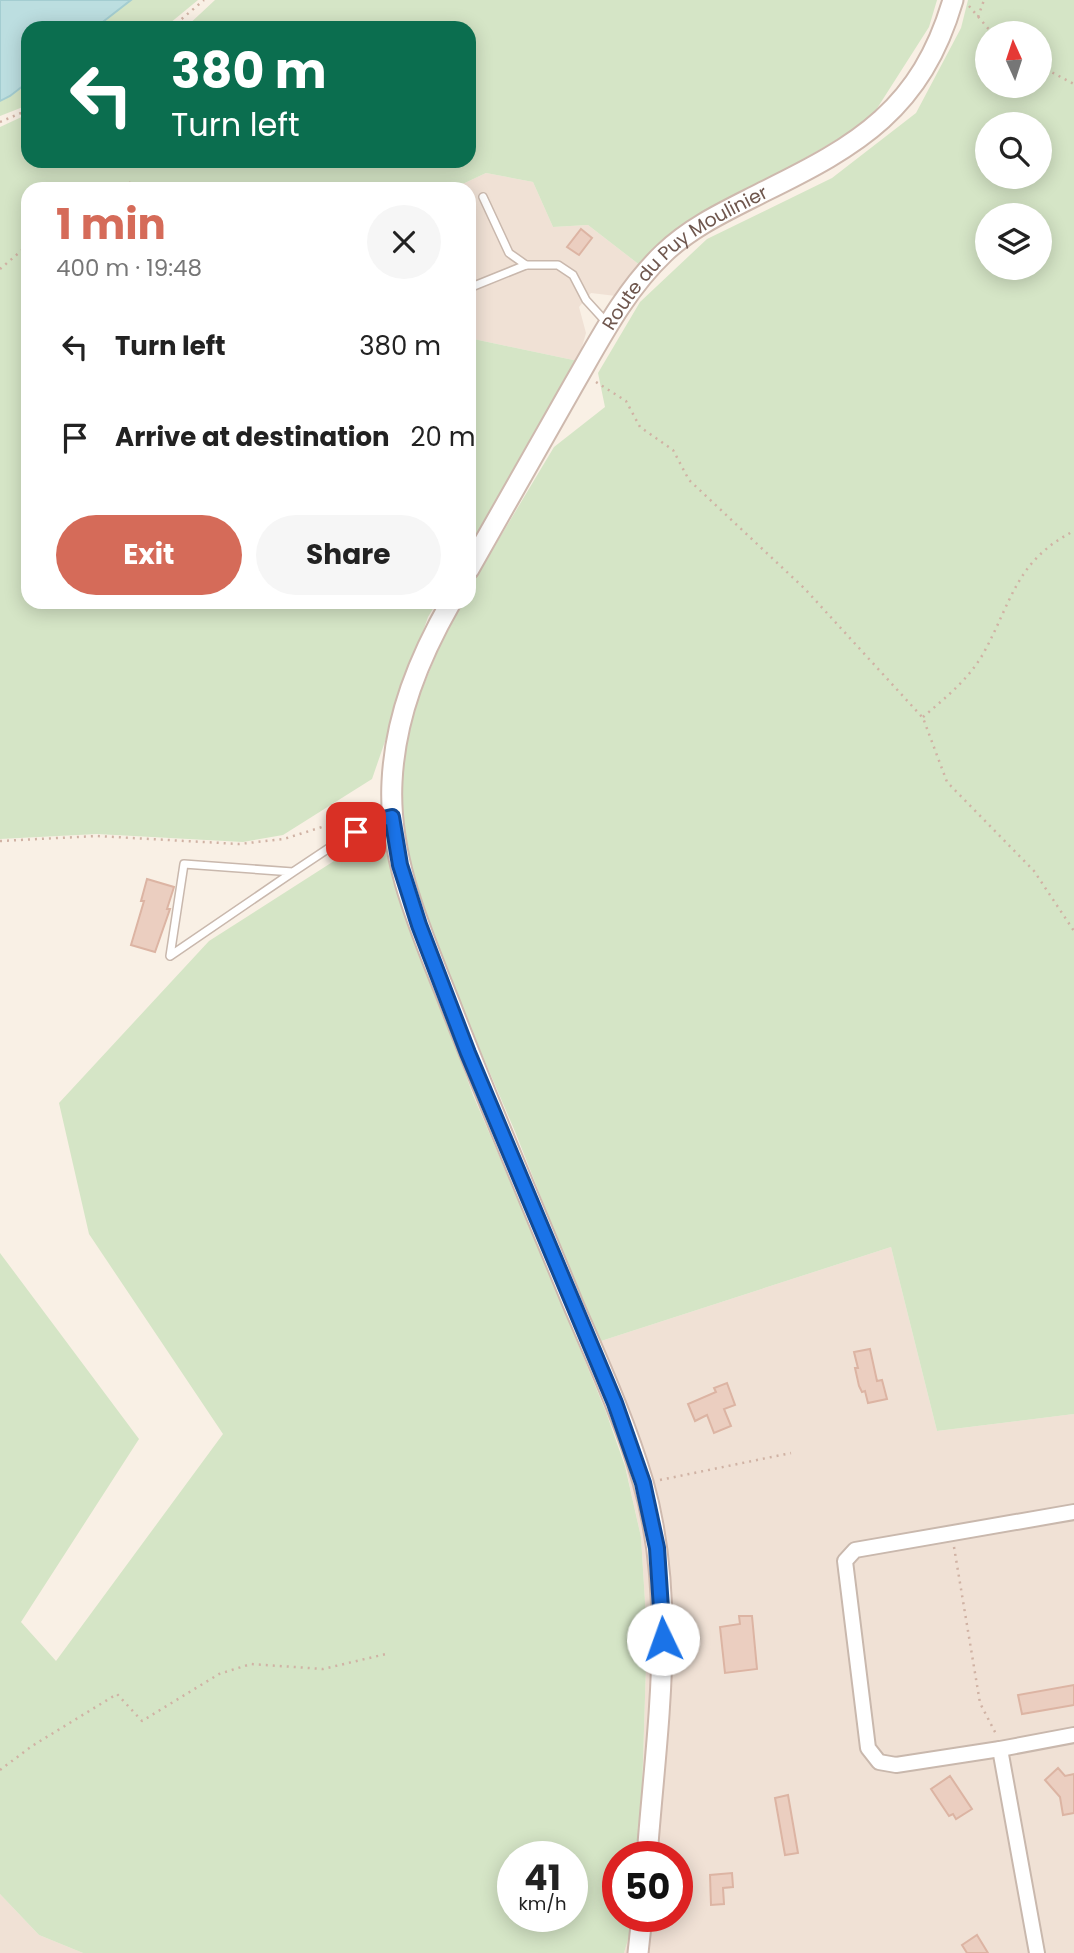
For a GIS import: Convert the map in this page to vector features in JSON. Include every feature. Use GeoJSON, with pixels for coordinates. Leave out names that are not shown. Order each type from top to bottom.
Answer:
{"type":"FeatureCollection","features":[{"type":"Feature","properties":{"kind":"main road","name":"Route du Puy Moulinier"},"geometry":{"type":"LineString","coordinates":[[476,557],[608,325],[640,280],[664,253],[693,229],[836,155],[889,114],[915,84],[934,51],[953,0]]}},
{"type":"Feature","properties":{"kind":"main road"},"geometry":{"type":"LineString","coordinates":[[447,609],[428,642],[400,719],[391,783],[392,817],[400,865],[419,925],[468,1053],[615,1403],[643,1483],[657,1548],[663,1639],[647,1841]]}},
{"type":"Feature","properties":{"kind":"main road"},"geometry":{"type":"LineString","coordinates":[[638,1953],[640,1932]]}},
{"type":"Feature","properties":{"kind":"street"},"geometry":{"type":"LineString","coordinates":[[1074,1512],[855,1550],[845,1561],[869,1748],[879,1762],[896,1765],[1074,1735]]}},
{"type":"Feature","properties":{"kind":"street"},"geometry":{"type":"LineString","coordinates":[[1000,1749],[1037,1953]]}},
{"type":"Feature","properties":{"kind":"lane"},"geometry":{"type":"LineString","coordinates":[[483,197],[509,253],[526,265]]}},
{"type":"Feature","properties":{"kind":"lane"},"geometry":{"type":"LineString","coordinates":[[476,285],[526,265],[558,265],[573,275],[586,300],[608,325]]}},
{"type":"Feature","properties":{"kind":"lane"},"geometry":{"type":"LineString","coordinates":[[293,872],[184,864],[170,956],[356,832],[379,820],[392,817]]}},
{"type":"Feature","properties":{"kind":"path"},"geometry":{"type":"LineString","coordinates":[[179,21],[204,0]]}},
{"type":"Feature","properties":{"kind":"path"},"geometry":{"type":"LineString","coordinates":[[965,0],[981,21]]}},
{"type":"Feature","properties":{"kind":"path"},"geometry":{"type":"LineString","coordinates":[[977,17],[984,0]]}},
{"type":"Feature","properties":{"kind":"path"},"geometry":{"type":"LineString","coordinates":[[1052,72],[1074,83]]}},
{"type":"Feature","properties":{"kind":"path"},"geometry":{"type":"LineString","coordinates":[[0,122],[21,113]]}},
{"type":"Feature","properties":{"kind":"path"},"geometry":{"type":"LineString","coordinates":[[0,269],[21,250]]}},
{"type":"Feature","properties":{"kind":"path"},"geometry":{"type":"LineString","coordinates":[[581,372],[626,401],[640,427],[673,450],[690,480],[805,589],[922,718],[947,782],[1034,871],[1074,931]]}},
{"type":"Feature","properties":{"kind":"path"},"geometry":{"type":"LineString","coordinates":[[922,718],[966,678],[983,654],[1011,593],[1028,566],[1054,541],[1074,531]]}},
{"type":"Feature","properties":{"kind":"path"},"geometry":{"type":"LineString","coordinates":[[0,841],[97,836],[239,844],[284,839],[325,826],[356,832]]}},
{"type":"Feature","properties":{"kind":"path"},"geometry":{"type":"LineString","coordinates":[[643,1483],[791,1453]]}},
{"type":"Feature","properties":{"kind":"path"},"geometry":{"type":"LineString","coordinates":[[952,1534],[980,1703],[1000,1749]]}},
{"type":"Feature","properties":{"kind":"path"},"geometry":{"type":"LineString","coordinates":[[0,1770],[32,1746],[117,1694],[142,1721],[219,1674],[251,1664],[323,1669],[386,1654]]}},
{"type":"Feature","properties":{"kind":"shaded area"},"geometry":{"type":"Polygon","coordinates":[[[486,173],[533,182],[553,227],[588,225],[641,266],[616,296],[591,293],[579,307],[586,333],[578,361],[476,339],[476,182],[467,182],[486,173]]]}},
{"type":"Feature","properties":{"kind":"shaded area"},"geometry":{"type":"Polygon","coordinates":[[[891,1247],[937,1431],[1074,1414],[1074,1953],[624,1953],[630,1932],[693,1932],[693,1841],[641,1841],[647,1634],[641,1537],[598,1342],[891,1247]]]}},
{"type":"Feature","properties":{"kind":"shaded area"},"geometry":{"type":"Polygon","coordinates":[[[0,1894],[39,1935],[83,1953],[0,1953],[0,1894]]]}},
{"type":"Feature","properties":{"kind":"green space"},"geometry":{"type":"Polygon","coordinates":[[[131,0],[198,0],[172,21],[104,21],[131,0]]]}},
{"type":"Feature","properties":{"kind":"green space"},"geometry":{"type":"Polygon","coordinates":[[[215,0],[937,0],[929,27],[869,121],[774,176],[735,195],[685,226],[641,266],[588,225],[553,227],[533,182],[486,173],[467,182],[21,182],[21,609],[433,609],[372,779],[283,835],[243,842],[97,834],[0,839],[0,127],[21,117],[21,168],[476,168],[476,21],[192,21],[215,0]]]}},
{"type":"Feature","properties":{"kind":"green space"},"geometry":{"type":"Polygon","coordinates":[[[968,0],[1074,0],[1074,1414],[937,1431],[891,1247],[598,1342],[516,1134],[437,949],[408,867],[399,786],[413,711],[452,617],[457,609],[476,609],[476,577],[554,447],[605,407],[598,373],[640,302],[707,239],[832,178],[916,113],[961,28],[968,0]]]}},
{"type":"Feature","properties":{"kind":"green space"},"geometry":{"type":"Polygon","coordinates":[[[21,87],[21,108],[0,116],[0,101],[21,87]]]}},
{"type":"Feature","properties":{"kind":"green space"},"geometry":{"type":"Polygon","coordinates":[[[476,339],[578,361],[476,535],[476,339]]]}},
{"type":"Feature","properties":{"kind":"green space"},"geometry":{"type":"Polygon","coordinates":[[[370,838],[384,847],[473,1095],[606,1412],[625,1466],[641,1537],[647,1634],[641,1841],[602,1841],[602,1932],[630,1932],[624,1953],[83,1953],[39,1935],[0,1894],[0,1253],[139,1439],[21,1622],[56,1661],[223,1434],[89,1234],[59,1103],[209,941],[370,838]]]}},
{"type":"Feature","properties":{"kind":"water"},"geometry":{"type":"Polygon","coordinates":[[[0,0],[131,0],[104,21],[21,21],[21,87],[0,101],[0,0]]]}},
{"type":"Feature","properties":{"kind":"building"},"geometry":{"type":"Polygon","coordinates":[[[581,229],[592,238],[579,255],[567,247],[581,229]]]}},
{"type":"Feature","properties":{"kind":"building"},"geometry":{"type":"Polygon","coordinates":[[[147,879],[174,887],[167,909],[170,909],[155,952],[131,945],[144,901],[141,901],[147,879]]]}},
{"type":"Feature","properties":{"kind":"building"},"geometry":{"type":"Polygon","coordinates":[[[870,1349],[877,1381],[882,1380],[887,1399],[868,1403],[865,1391],[862,1392],[859,1386],[854,1352],[870,1349]]]}},
{"type":"Feature","properties":{"kind":"building"},"geometry":{"type":"Polygon","coordinates":[[[727,1383],[735,1405],[724,1409],[731,1426],[714,1433],[707,1415],[695,1421],[688,1404],[716,1392],[714,1388],[727,1383]]]}},
{"type":"Feature","properties":{"kind":"building"},"geometry":{"type":"Polygon","coordinates":[[[739,1616],[752,1616],[757,1669],[725,1673],[720,1627],[740,1624],[739,1616]]]}},
{"type":"Feature","properties":{"kind":"building"},"geometry":{"type":"Polygon","coordinates":[[[1074,1685],[1074,1705],[1022,1714],[1018,1695],[1074,1685]]]}},
{"type":"Feature","properties":{"kind":"building"},"geometry":{"type":"Polygon","coordinates":[[[1058,1768],[1065,1776],[1074,1774],[1074,1813],[1063,1815],[1060,1797],[1045,1780],[1058,1768]]]}},
{"type":"Feature","properties":{"kind":"building"},"geometry":{"type":"Polygon","coordinates":[[[950,1776],[972,1809],[956,1819],[953,1814],[949,1816],[931,1789],[950,1776]]]}},
{"type":"Feature","properties":{"kind":"building"},"geometry":{"type":"Polygon","coordinates":[[[788,1795],[798,1853],[785,1855],[775,1798],[788,1795]]]}},
{"type":"Feature","properties":{"kind":"building"},"geometry":{"type":"Polygon","coordinates":[[[732,1873],[733,1887],[723,1888],[724,1904],[711,1905],[710,1875],[732,1873]]]}},
{"type":"Feature","properties":{"kind":"building"},"geometry":{"type":"Polygon","coordinates":[[[977,1935],[988,1953],[967,1953],[962,1945],[977,1935]]]}},
{"type":"Feature","properties":{"kind":"route"},"geometry":{"type":"LineString","coordinates":[[356,832],[379,820],[392,817],[400,865],[419,925],[468,1053],[615,1403],[643,1483],[657,1548],[663,1639]]}}]}
